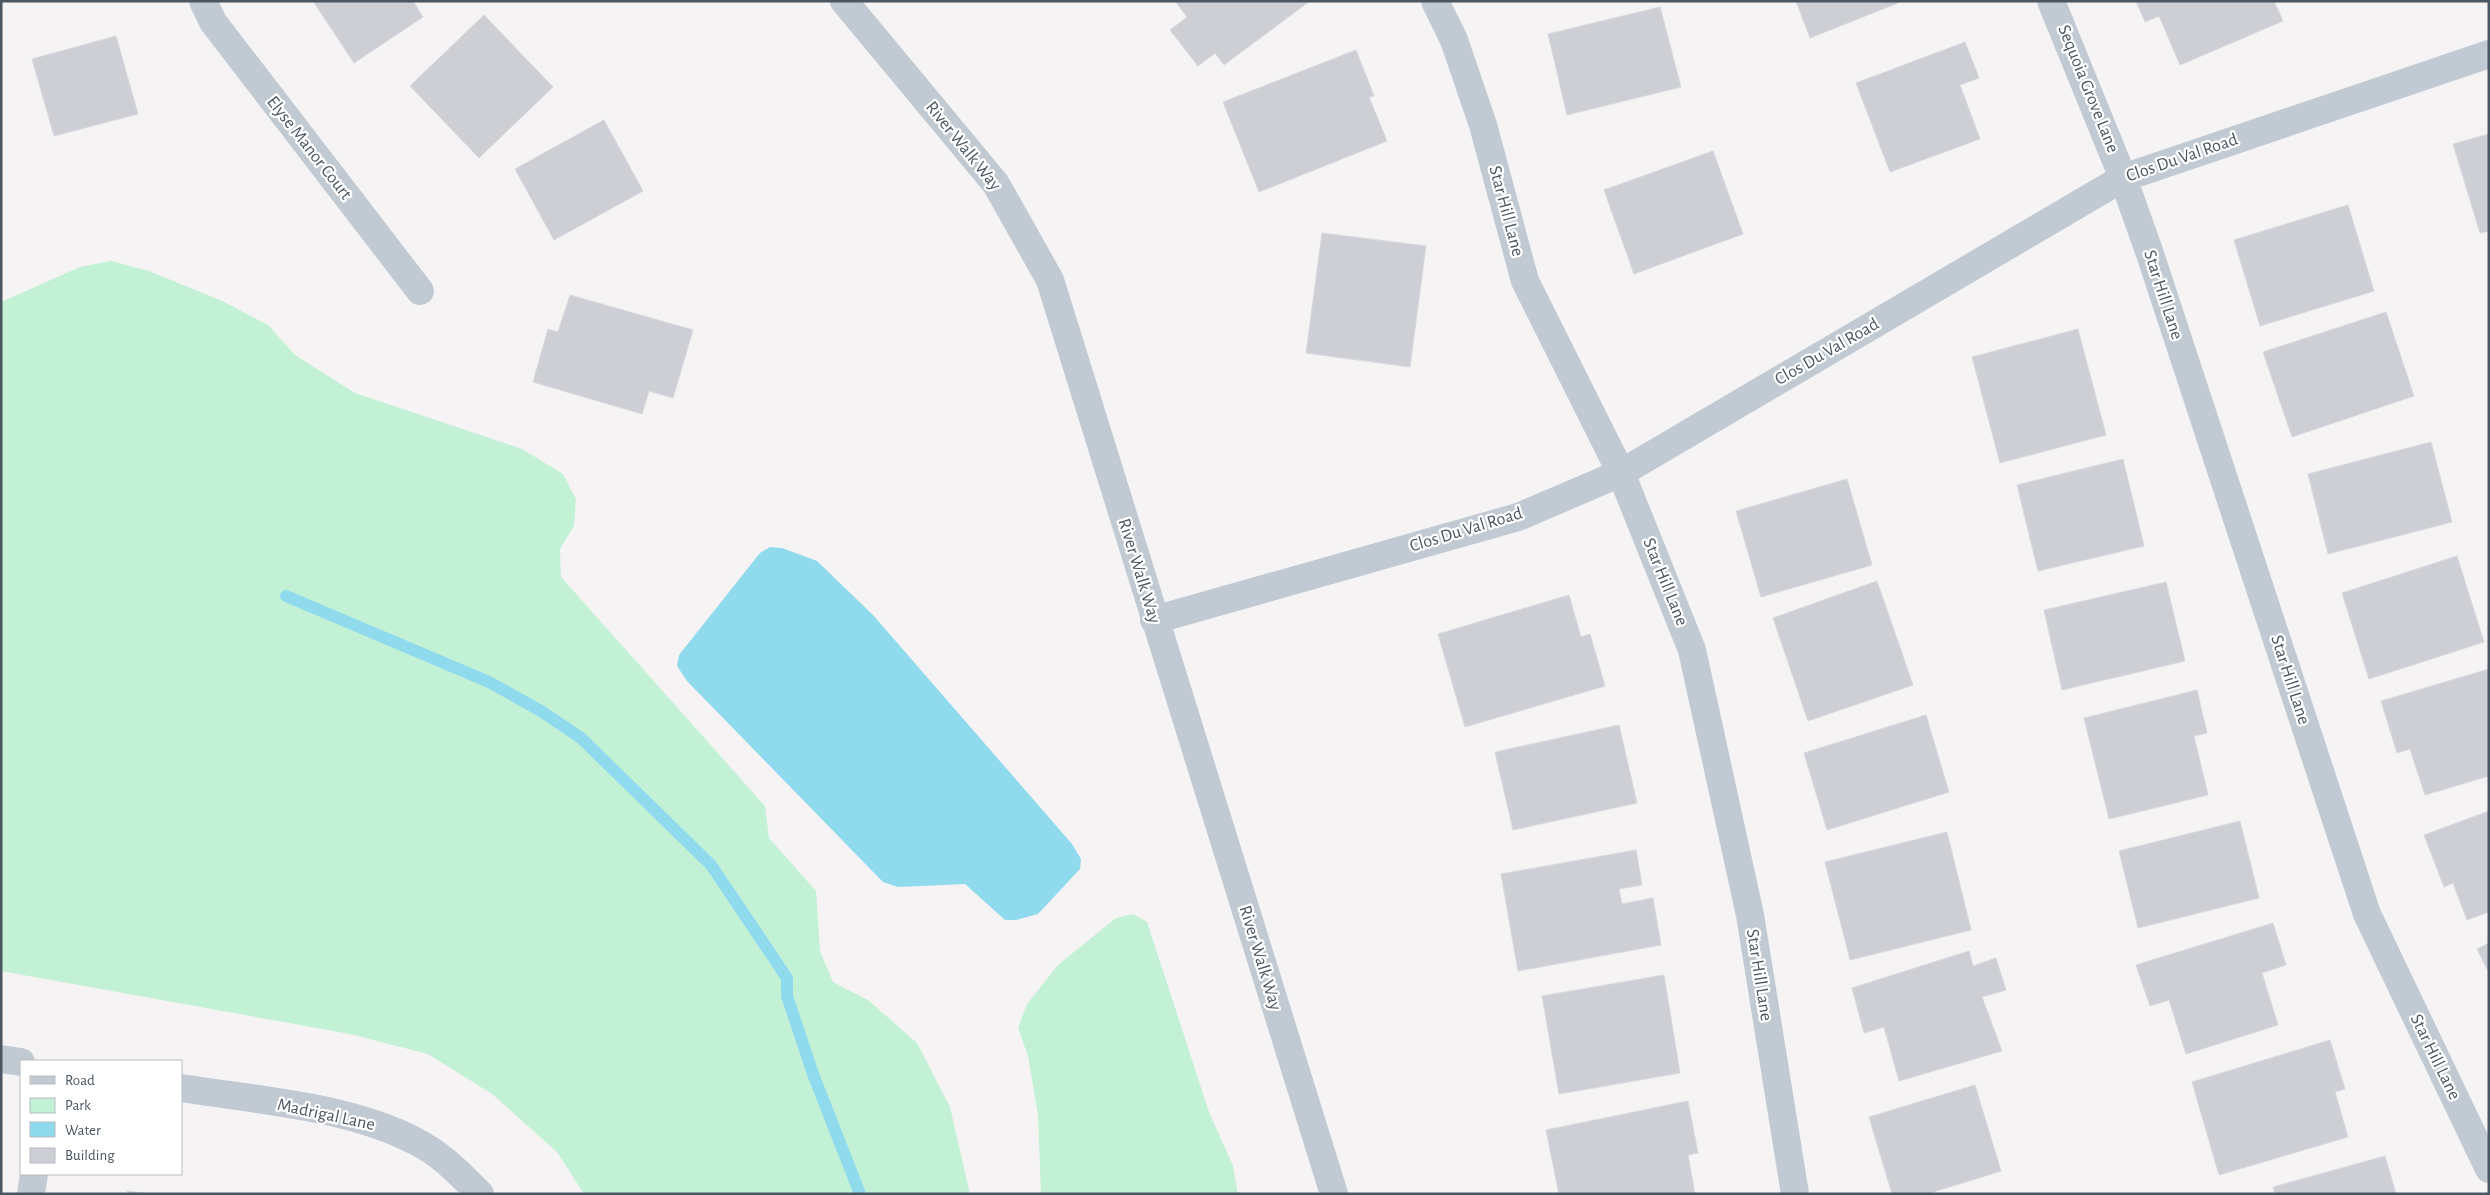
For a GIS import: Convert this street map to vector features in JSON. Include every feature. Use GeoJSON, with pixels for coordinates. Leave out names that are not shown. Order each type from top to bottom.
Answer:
{"type":"FeatureCollection","features":[{"type":"Feature","properties":{"kind":"street","name":"Elyse Manor Court"},"geometry":{"type":"LineString","coordinates":[[203,1],[213,22],[420,291]]}},
{"type":"Feature","properties":{"kind":"street","name":"River Walk Way"},"geometry":{"type":"LineString","coordinates":[[844,1],[996,184],[1050,280],[1154,620],[1334,1194]]}},
{"type":"Feature","properties":{"kind":"street","name":"Star Hill Lane"},"geometry":{"type":"LineString","coordinates":[[1434,1],[1454,40],[1484,125],[1526,282],[1621,473],[1692,650],[1750,915],[1795,1194]]}},
{"type":"Feature","properties":{"kind":"street","name":"Sequoia Grove Lane"},"geometry":{"type":"LineString","coordinates":[[2051,1],[2123,178]]}},
{"type":"Feature","properties":{"kind":"street","name":"Clos Du Val Road"},"geometry":{"type":"LineString","coordinates":[[1154,620],[1518,517],[1621,473],[2123,178],[2489,54]]}},
{"type":"Feature","properties":{"kind":"street","name":"Star Hill Lane"},"geometry":{"type":"LineString","coordinates":[[2123,178],[2367,914],[2489,1169]]}},
{"type":"Feature","properties":{"kind":"street"},"geometry":{"type":"LineString","coordinates":[[1,1059],[20,1062]]}},
{"type":"Feature","properties":{"kind":"street","name":"Madrigal Lane"},"geometry":{"type":"LineString","coordinates":[[182,1088],[334,1113],[378,1125],[416,1141],[454,1168],[480,1194]]}},
{"type":"Feature","properties":{"kind":"street"},"geometry":{"type":"LineString","coordinates":[[31,1194],[34,1175]]}},
{"type":"Feature","properties":{"kind":"green space"},"geometry":{"type":"Polygon","coordinates":[[[111,261],[149,271],[222,301],[268,325],[295,355],[355,393],[522,449],[563,474],[576,499],[574,526],[560,549],[561,577],[765,806],[769,838],[816,891],[820,951],[833,982],[868,1000],[917,1043],[950,1107],[970,1194],[584,1194],[557,1152],[492,1094],[428,1054],[350,1034],[1,971],[1,302],[80,267],[111,261]]]}},
{"type":"Feature","properties":{"kind":"green space"},"geometry":{"type":"Polygon","coordinates":[[[1133,914],[1147,922],[1209,1112],[1233,1166],[1238,1194],[1041,1193],[1038,1115],[1028,1056],[1018,1028],[1027,1004],[1058,965],[1116,918],[1133,914]]]}},
{"type":"Feature","properties":{"kind":"water"},"geometry":{"type":"Polygon","coordinates":[[[770,547],[782,548],[817,561],[873,615],[1072,844],[1081,859],[1080,869],[1038,914],[1016,920],[1005,920],[965,884],[898,887],[883,882],[687,681],[677,666],[679,655],[760,553],[770,547]]]}},
{"type":"Feature","properties":{"kind":"building"},"geometry":{"type":"Polygon","coordinates":[[[313,1],[413,1],[423,17],[354,63],[313,1]]]}},
{"type":"Feature","properties":{"kind":"building"},"geometry":{"type":"Polygon","coordinates":[[[1175,1],[1310,1],[1224,65],[1215,53],[1198,66],[1170,30],[1187,17],[1175,1]]]}},
{"type":"Feature","properties":{"kind":"building"},"geometry":{"type":"Polygon","coordinates":[[[1796,1],[1903,1],[1810,38],[1796,1]]]}},
{"type":"Feature","properties":{"kind":"building"},"geometry":{"type":"Polygon","coordinates":[[[2136,1],[2274,1],[2283,21],[2180,65],[2159,16],[2145,22],[2136,1]]]}},
{"type":"Feature","properties":{"kind":"building"},"geometry":{"type":"Polygon","coordinates":[[[1660,7],[1681,87],[1567,115],[1548,34],[1660,7]]]}},
{"type":"Feature","properties":{"kind":"building"},"geometry":{"type":"Polygon","coordinates":[[[484,15],[553,87],[479,158],[410,86],[484,15]]]}},
{"type":"Feature","properties":{"kind":"building"},"geometry":{"type":"Polygon","coordinates":[[[116,36],[138,114],[54,136],[32,59],[116,36]]]}},
{"type":"Feature","properties":{"kind":"building"},"geometry":{"type":"Polygon","coordinates":[[[1965,42],[1979,78],[1960,85],[1980,139],[1890,172],[1856,83],[1965,42]]]}},
{"type":"Feature","properties":{"kind":"building"},"geometry":{"type":"Polygon","coordinates":[[[1356,50],[1374,96],[1369,97],[1387,141],[1259,192],[1223,102],[1356,50]]]}},
{"type":"Feature","properties":{"kind":"building"},"geometry":{"type":"Polygon","coordinates":[[[604,120],[643,191],[554,240],[515,169],[604,120]]]}},
{"type":"Feature","properties":{"kind":"building"},"geometry":{"type":"Polygon","coordinates":[[[2489,134],[2489,231],[2480,233],[2453,144],[2489,134]]]}},
{"type":"Feature","properties":{"kind":"building"},"geometry":{"type":"Polygon","coordinates":[[[1713,151],[1743,234],[1634,274],[1604,190],[1713,151]]]}},
{"type":"Feature","properties":{"kind":"building"},"geometry":{"type":"Polygon","coordinates":[[[2348,205],[2374,291],[2260,326],[2234,240],[2348,205]]]}},
{"type":"Feature","properties":{"kind":"building"},"geometry":{"type":"Polygon","coordinates":[[[1322,233],[1426,246],[1410,367],[1306,353],[1322,233]]]}},
{"type":"Feature","properties":{"kind":"building"},"geometry":{"type":"Polygon","coordinates":[[[570,295],[693,330],[673,398],[649,391],[642,414],[533,382],[548,329],[558,332],[570,295]]]}},
{"type":"Feature","properties":{"kind":"building"},"geometry":{"type":"Polygon","coordinates":[[[2386,312],[2414,396],[2292,437],[2263,352],[2386,312]]]}},
{"type":"Feature","properties":{"kind":"building"},"geometry":{"type":"Polygon","coordinates":[[[2078,329],[2106,435],[2000,463],[1972,357],[2078,329]]]}},
{"type":"Feature","properties":{"kind":"building"},"geometry":{"type":"Polygon","coordinates":[[[2431,442],[2452,522],[2328,554],[2308,474],[2431,442]]]}},
{"type":"Feature","properties":{"kind":"building"},"geometry":{"type":"Polygon","coordinates":[[[2123,459],[2144,546],[2038,571],[2017,485],[2123,459]]]}},
{"type":"Feature","properties":{"kind":"building"},"geometry":{"type":"Polygon","coordinates":[[[1847,479],[1872,565],[1761,597],[1736,511],[1847,479]]]}},
{"type":"Feature","properties":{"kind":"building"},"geometry":{"type":"Polygon","coordinates":[[[2457,556],[2484,642],[2369,679],[2342,593],[2457,556]]]}},
{"type":"Feature","properties":{"kind":"building"},"geometry":{"type":"Polygon","coordinates":[[[1877,581],[1913,685],[1808,721],[1773,618],[1877,581]]]}},
{"type":"Feature","properties":{"kind":"building"},"geometry":{"type":"Polygon","coordinates":[[[2166,582],[2185,661],[2062,690],[2044,610],[2166,582]]]}},
{"type":"Feature","properties":{"kind":"building"},"geometry":{"type":"Polygon","coordinates":[[[1569,595],[1581,637],[1590,634],[1605,686],[1465,727],[1438,634],[1569,595]]]}},
{"type":"Feature","properties":{"kind":"building"},"geometry":{"type":"Polygon","coordinates":[[[2489,669],[2489,776],[2425,795],[2410,749],[2397,753],[2381,701],[2489,669]]]}},
{"type":"Feature","properties":{"kind":"building"},"geometry":{"type":"Polygon","coordinates":[[[2197,690],[2207,733],[2194,736],[2208,795],[2109,819],[2084,718],[2197,690]]]}},
{"type":"Feature","properties":{"kind":"building"},"geometry":{"type":"Polygon","coordinates":[[[1926,715],[1949,792],[1827,830],[1804,753],[1926,715]]]}},
{"type":"Feature","properties":{"kind":"building"},"geometry":{"type":"Polygon","coordinates":[[[1619,725],[1637,803],[1513,830],[1495,752],[1619,725]]]}},
{"type":"Feature","properties":{"kind":"building"},"geometry":{"type":"Polygon","coordinates":[[[2489,811],[2489,912],[2467,920],[2453,883],[2444,887],[2424,835],[2489,811]]]}},
{"type":"Feature","properties":{"kind":"building"},"geometry":{"type":"Polygon","coordinates":[[[2240,821],[2259,898],[2138,928],[2119,851],[2240,821]]]}},
{"type":"Feature","properties":{"kind":"building"},"geometry":{"type":"Polygon","coordinates":[[[1947,832],[1971,930],[1850,960],[1825,862],[1947,832]]]}},
{"type":"Feature","properties":{"kind":"building"},"geometry":{"type":"Polygon","coordinates":[[[1636,850],[1642,885],[1619,889],[1622,904],[1653,898],[1661,945],[1518,971],[1501,874],[1636,850]]]}},
{"type":"Feature","properties":{"kind":"building"},"geometry":{"type":"Polygon","coordinates":[[[2273,923],[2286,965],[2262,973],[2278,1025],[2186,1054],[2169,1000],[2150,1006],[2136,965],[2273,923]]]}},
{"type":"Feature","properties":{"kind":"building"},"geometry":{"type":"Polygon","coordinates":[[[2489,943],[2489,973],[2477,949],[2489,943]]]}},
{"type":"Feature","properties":{"kind":"building"},"geometry":{"type":"Polygon","coordinates":[[[1969,951],[1973,966],[1996,958],[2006,990],[1982,997],[2002,1051],[1899,1081],[1884,1027],[1864,1033],[1852,988],[1969,951]]]}},
{"type":"Feature","properties":{"kind":"building"},"geometry":{"type":"Polygon","coordinates":[[[1664,975],[1680,1073],[1559,1094],[1542,996],[1664,975]]]}},
{"type":"Feature","properties":{"kind":"building"},"geometry":{"type":"Polygon","coordinates":[[[2330,1040],[2345,1089],[2335,1092],[2348,1137],[2219,1175],[2192,1082],[2330,1040]]]}},
{"type":"Feature","properties":{"kind":"building"},"geometry":{"type":"Polygon","coordinates":[[[1975,1085],[2001,1171],[1927,1194],[1892,1194],[1869,1117],[1975,1085]]]}},
{"type":"Feature","properties":{"kind":"building"},"geometry":{"type":"Polygon","coordinates":[[[1688,1101],[1698,1153],[1688,1155],[1695,1194],[1559,1194],[1546,1130],[1688,1101]]]}},
{"type":"Feature","properties":{"kind":"building"},"geometry":{"type":"Polygon","coordinates":[[[2385,1156],[2396,1194],[2275,1194],[2273,1187],[2385,1156]]]}},
{"type":"Feature","properties":{"kind":"building"},"geometry":{"type":"Polygon","coordinates":[[[127,1191],[150,1194],[127,1194],[127,1191]]]}},
{"type":"Feature","properties":{"kind":"waterway"},"geometry":{"type":"LineString","coordinates":[[286,596],[489,682],[541,711],[581,738],[711,865],[787,978],[787,996],[813,1074],[860,1194]]}}]}
